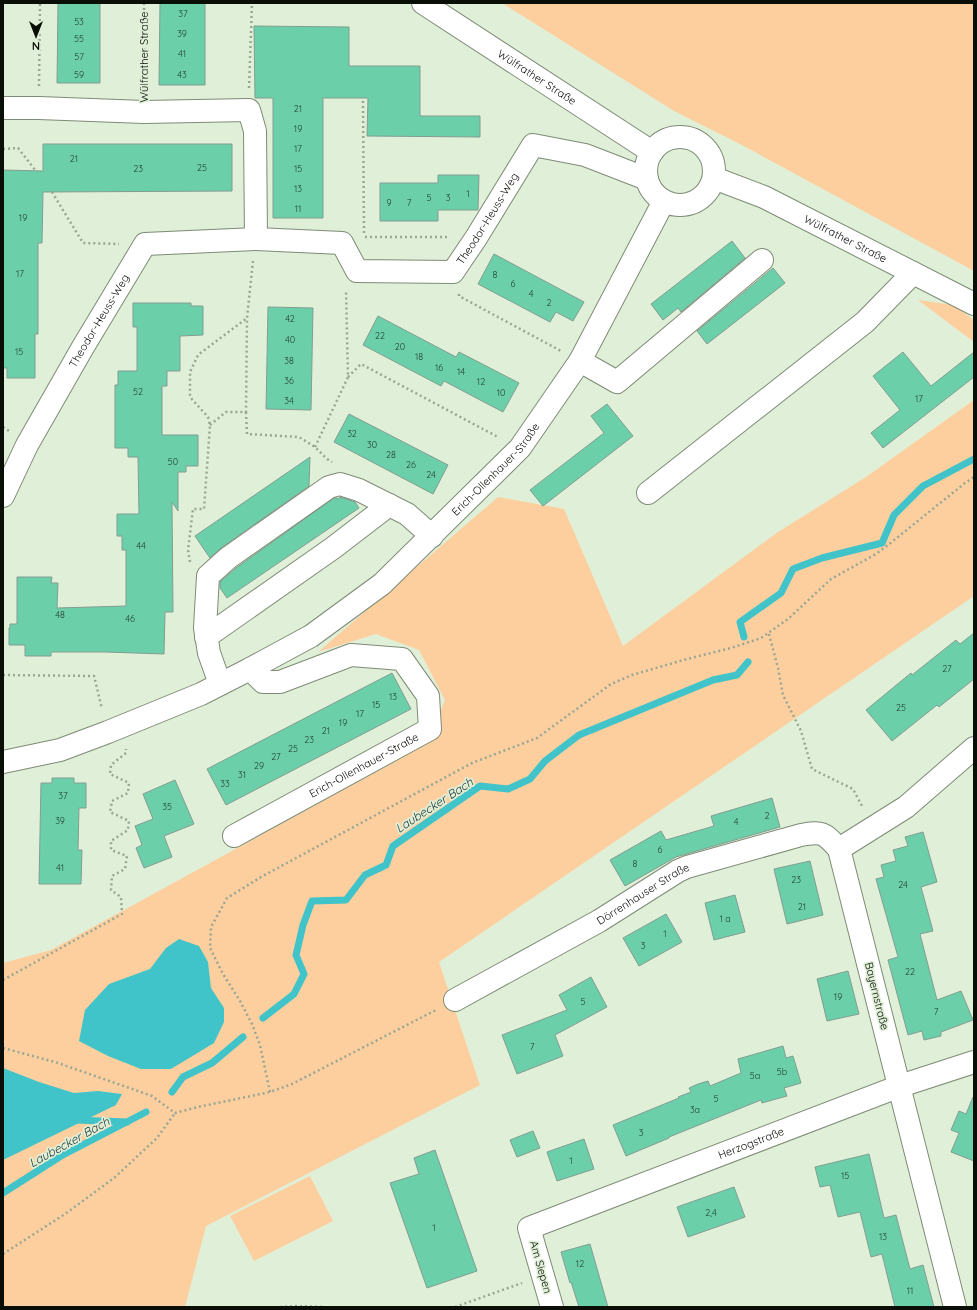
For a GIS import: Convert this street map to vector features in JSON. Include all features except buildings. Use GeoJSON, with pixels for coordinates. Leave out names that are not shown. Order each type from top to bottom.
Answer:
{"type":"FeatureCollection","features":[{"type":"Feature","properties":{"kind":"street","name":"Wülfrather Straße"},"geometry":{"type":"LineString","coordinates":[[423,3],[652,152]]}},
{"type":"Feature","properties":{"kind":"street"},"geometry":{"type":"LineString","coordinates":[[3,108],[144,112],[249,110],[254,131],[256,239]]}},
{"type":"Feature","properties":{"kind":"street"},"geometry":{"type":"LineString","coordinates":[[678,136],[694,139],[707,148],[714,162],[714,178],[707,192],[695,202],[679,205],[664,201],[653,192],[647,179],[646,165],[652,152],[663,141],[678,136]]}},
{"type":"Feature","properties":{"kind":"street","name":"Theodor-Heuss-Weg"},"geometry":{"type":"LineString","coordinates":[[357,271],[453,272],[476,238],[533,145],[585,155],[647,179]]}},
{"type":"Feature","properties":{"kind":"street","name":"Wülfrather Straße"},"geometry":{"type":"LineString","coordinates":[[714,178],[764,196],[974,304]]}},
{"type":"Feature","properties":{"kind":"street","name":"Erich-Ollenhauer-Straße"},"geometry":{"type":"LineString","coordinates":[[3,762],[60,750],[201,694],[311,636],[382,584],[520,448],[580,361],[664,201]]}},
{"type":"Feature","properties":{"kind":"street"},"geometry":{"type":"LineString","coordinates":[[145,244],[256,239],[342,243],[357,271]]}},
{"type":"Feature","properties":{"kind":"street","name":"Theodor-Heuss-Weg"},"geometry":{"type":"LineString","coordinates":[[3,496],[28,445],[75,360],[145,244]]}},
{"type":"Feature","properties":{"kind":"street"},"geometry":{"type":"LineString","coordinates":[[580,361],[617,382],[762,260]]}},
{"type":"Feature","properties":{"kind":"street"},"geometry":{"type":"LineString","coordinates":[[648,493],[865,322],[913,273]]}},
{"type":"Feature","properties":{"kind":"street"},"geometry":{"type":"LineString","coordinates":[[220,684],[209,653],[205,628],[208,576],[228,558],[329,487],[340,484],[359,490],[407,514],[432,536]]}},
{"type":"Feature","properties":{"kind":"street"},"geometry":{"type":"LineString","coordinates":[[206,637],[333,548],[389,505]]}},
{"type":"Feature","properties":{"kind":"street","name":"Erich-Ollenhauer-Straße"},"geometry":{"type":"LineString","coordinates":[[234,836],[430,729],[428,696],[402,659],[351,655],[280,682],[262,682],[250,669]]}},
{"type":"Feature","properties":{"kind":"street"},"geometry":{"type":"LineString","coordinates":[[839,849],[906,807],[974,748]]}},
{"type":"Feature","properties":{"kind":"street","name":"Dörrenhauser Straße"},"geometry":{"type":"LineString","coordinates":[[455,1000],[599,921],[678,871],[687,867],[815,832],[825,834],[839,849]]}},
{"type":"Feature","properties":{"kind":"street","name":"Bayernstraße"},"geometry":{"type":"LineString","coordinates":[[839,849],[955,1307]]}},
{"type":"Feature","properties":{"kind":"street","name":"Herzogstraße"},"geometry":{"type":"LineString","coordinates":[[529,1228],[900,1086],[974,1062]]}},
{"type":"Feature","properties":{"kind":"street","name":"Am Siepen"},"geometry":{"type":"LineString","coordinates":[[529,1228],[552,1307]]}},
{"type":"Feature","properties":{"kind":"path"},"geometry":{"type":"LineString","coordinates":[[39,108],[40,3]]}},
{"type":"Feature","properties":{"kind":"path","name":"Wülfrather Straße"},"geometry":{"type":"LineString","coordinates":[[144,3],[144,112]]}},
{"type":"Feature","properties":{"kind":"path"},"geometry":{"type":"LineString","coordinates":[[249,110],[252,3]]}},
{"type":"Feature","properties":{"kind":"path"},"geometry":{"type":"LineString","coordinates":[[348,377],[346,285],[357,271],[364,237],[363,101]]}},
{"type":"Feature","properties":{"kind":"path"},"geometry":{"type":"LineString","coordinates":[[3,149],[18,148],[36,171]]}},
{"type":"Feature","properties":{"kind":"path"},"geometry":{"type":"LineString","coordinates":[[52,192],[83,243],[145,244]]}},
{"type":"Feature","properties":{"kind":"path"},"geometry":{"type":"LineString","coordinates":[[364,237],[476,238]]}},
{"type":"Feature","properties":{"kind":"path"},"geometry":{"type":"LineString","coordinates":[[210,425],[226,412],[246,412],[247,318],[256,239]]}},
{"type":"Feature","properties":{"kind":"path"},"geometry":{"type":"LineString","coordinates":[[453,272],[460,296],[580,361]]}},
{"type":"Feature","properties":{"kind":"path"},"geometry":{"type":"LineString","coordinates":[[191,566],[188,550],[193,509],[204,509],[210,425],[208,417],[190,397],[190,372],[198,355],[247,318]]}},
{"type":"Feature","properties":{"kind":"path"},"geometry":{"type":"LineString","coordinates":[[315,447],[348,377],[361,364],[520,448]]}},
{"type":"Feature","properties":{"kind":"path"},"geometry":{"type":"LineString","coordinates":[[270,1092],[260,1045],[252,1024],[210,948],[211,927],[227,898],[261,877],[472,763],[537,738],[612,684],[632,675],[687,658],[735,647],[769,634],[788,619],[831,579],[876,554],[974,477]]}},
{"type":"Feature","properties":{"kind":"path"},"geometry":{"type":"LineString","coordinates":[[769,634],[783,695],[801,731],[812,769],[853,789],[862,806],[858,812]]}},
{"type":"Feature","properties":{"kind":"path"},"geometry":{"type":"LineString","coordinates":[[3,675],[94,676],[108,732],[126,747],[126,753],[111,765],[110,774],[129,782],[128,793],[112,801],[110,812],[129,821],[128,830],[111,841],[111,850],[126,856],[125,869],[112,876],[111,890],[121,897],[122,914],[3,980]]}},
{"type":"Feature","properties":{"kind":"path"},"geometry":{"type":"LineString","coordinates":[[3,1254],[65,1214],[114,1178],[157,1138],[175,1113],[270,1092],[292,1084],[455,1000]]}},
{"type":"Feature","properties":{"kind":"path"},"geometry":{"type":"LineString","coordinates":[[3,1048],[93,1074],[152,1096],[175,1113]]}},
{"type":"Feature","properties":{"kind":"path"},"geometry":{"type":"LineString","coordinates":[[455,1307],[520,1284],[543,1273]]}},
{"type":"Feature","properties":{"kind":"path"},"geometry":{"type":"LineString","coordinates":[[280,1307],[326,1307]]}},
{"type":"Feature","properties":{"kind":"shaded area"},"geometry":{"type":"Polygon","coordinates":[[[502,3],[974,3],[974,271],[738,143],[674,111],[502,3]]]}},
{"type":"Feature","properties":{"kind":"shaded area"},"geometry":{"type":"Polygon","coordinates":[[[918,300],[953,305],[974,320],[974,342],[918,300]]]}},
{"type":"Feature","properties":{"kind":"shaded area"},"geometry":{"type":"Polygon","coordinates":[[[974,400],[974,596],[439,962],[480,1085],[206,1226],[185,1307],[3,1307],[3,963],[51,950],[427,744],[445,700],[419,650],[376,634],[318,652],[498,497],[564,509],[623,646],[778,532],[866,477],[974,400]]]}},
{"type":"Feature","properties":{"kind":"shaded area"},"geometry":{"type":"Polygon","coordinates":[[[310,1176],[333,1221],[254,1261],[230,1216],[310,1176]]]}},
{"type":"Feature","properties":{"kind":"water"},"geometry":{"type":"Polygon","coordinates":[[[179,939],[199,946],[208,962],[211,988],[224,1008],[224,1022],[214,1043],[171,1069],[141,1069],[108,1056],[79,1041],[85,1010],[109,984],[150,969],[166,948],[179,939]]]}},
{"type":"Feature","properties":{"kind":"water"},"geometry":{"type":"Polygon","coordinates":[[[3,1068],[39,1082],[74,1093],[98,1091],[122,1094],[116,1105],[3,1160],[3,1068]]]}},
{"type":"Feature","properties":{"kind":"waterway","name":"Laubecker Bach"},"geometry":{"type":"LineString","coordinates":[[744,637],[740,622],[781,593],[793,569],[822,558],[882,543],[894,515],[923,486],[974,459]]}},
{"type":"Feature","properties":{"kind":"waterway","name":"Laubecker Bach"},"geometry":{"type":"LineString","coordinates":[[263,1018],[294,994],[304,974],[296,955],[303,925],[312,901],[346,900],[365,875],[386,865],[393,846],[480,786],[508,789],[530,779],[545,761],[579,735],[713,680],[737,675],[748,662]]}},
{"type":"Feature","properties":{"kind":"waterway","name":"Laubecker Bach"},"geometry":{"type":"LineString","coordinates":[[172,1092],[183,1077],[212,1063],[243,1037]]}},
{"type":"Feature","properties":{"kind":"waterway","name":"Laubecker Bach"},"geometry":{"type":"LineString","coordinates":[[3,1193],[61,1156],[146,1112]]}},
{"type":"Feature","properties":{"kind":"waterway"},"geometry":{"type":"LineString","coordinates":[[75,1120],[127,1122]]}}]}
